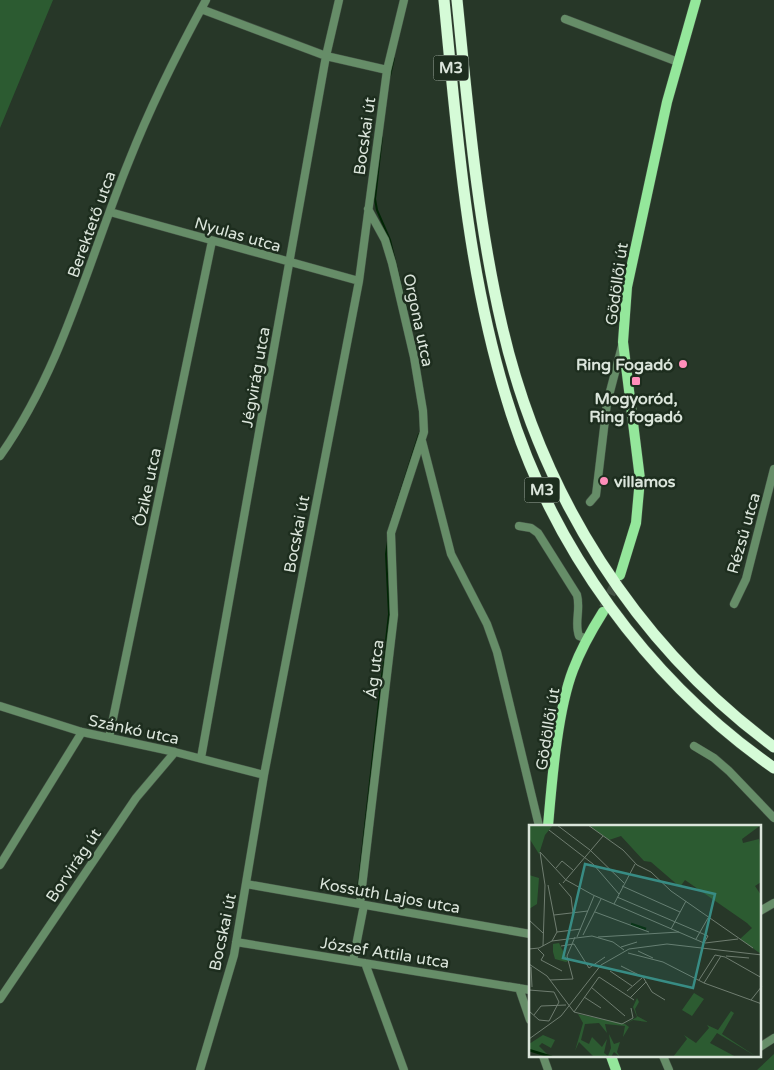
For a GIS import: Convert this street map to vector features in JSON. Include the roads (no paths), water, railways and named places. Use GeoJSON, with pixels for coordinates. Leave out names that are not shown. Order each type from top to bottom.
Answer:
{"type":"FeatureCollection","features":[{"type":"Feature","properties":{"kind":"highway","name":"M3"},"geometry":{"type":"LineString","coordinates":[[444,0],[467,208],[480,289],[507,402],[533,471],[557,520],[582,563],[640,645],[700,708],[774,768]]}},
{"type":"Feature","properties":{"kind":"highway","name":"M3"},"geometry":{"type":"LineString","coordinates":[[457,0],[474,165],[494,288],[511,362],[547,462],[584,536],[617,589],[636,613],[676,659],[713,697],[774,747]]}},
{"type":"Feature","properties":{"kind":"main road","name":"Gödöllői út"},"geometry":{"type":"LineString","coordinates":[[620,575],[636,523],[640,480],[623,342],[628,286],[667,102],[696,0]]}},
{"type":"Feature","properties":{"kind":"main road","name":"Gödöllői út"},"geometry":{"type":"LineString","coordinates":[[548,825],[562,714],[572,672],[587,639],[603,612]]}},
{"type":"Feature","properties":{"kind":"main road"},"geometry":{"type":"LineString","coordinates":[[612,1058],[616,1070]]}},
{"type":"Feature","properties":{"kind":"street","name":"Berektető utca"},"geometry":{"type":"LineString","coordinates":[[0,456],[37,397],[57,354],[128,162],[166,73],[206,0]]}},
{"type":"Feature","properties":{"kind":"street","name":"Jégvirág utca"},"geometry":{"type":"LineString","coordinates":[[201,758],[326,56],[339,0]]}},
{"type":"Feature","properties":{"kind":"street","name":"Bocskai út"},"geometry":{"type":"LineString","coordinates":[[200,1070],[236,942],[264,775],[359,281],[387,70],[404,0]]}},
{"type":"Feature","properties":{"kind":"street"},"geometry":{"type":"LineString","coordinates":[[201,9],[326,56],[387,70]]}},
{"type":"Feature","properties":{"kind":"street"},"geometry":{"type":"LineString","coordinates":[[565,19],[678,62]]}},
{"type":"Feature","properties":{"kind":"street","name":"Orgona utca"},"geometry":{"type":"LineString","coordinates":[[368,209],[385,240],[397,282],[420,394],[424,422],[422,441]]}},
{"type":"Feature","properties":{"kind":"street","name":"Nyulas utca"},"geometry":{"type":"LineString","coordinates":[[110,212],[359,281]]}},
{"type":"Feature","properties":{"kind":"street","name":"Őzike utca"},"geometry":{"type":"LineString","coordinates":[[109,738],[212,241]]}},
{"type":"Feature","properties":{"kind":"street"},"geometry":{"type":"LineString","coordinates":[[590,502],[596,495],[607,403],[623,342]]}},
{"type":"Feature","properties":{"kind":"street"},"geometry":{"type":"LineString","coordinates":[[422,441],[451,554],[487,624],[499,657],[539,825]]}},
{"type":"Feature","properties":{"kind":"street","name":"Ág utca"},"geometry":{"type":"LineString","coordinates":[[353,961],[362,904],[394,615],[391,533],[402,495],[422,441]]}},
{"type":"Feature","properties":{"kind":"street","name":"Rézsű utca"},"geometry":{"type":"LineString","coordinates":[[734,604],[746,579],[774,469]]}},
{"type":"Feature","properties":{"kind":"street"},"geometry":{"type":"LineString","coordinates":[[519,526],[531,528],[538,533],[577,595],[579,602],[577,631],[579,636],[587,639]]}},
{"type":"Feature","properties":{"kind":"street","name":"Szánkó utca"},"geometry":{"type":"LineString","coordinates":[[0,706],[82,732],[201,758],[264,775]]}},
{"type":"Feature","properties":{"kind":"street"},"geometry":{"type":"LineString","coordinates":[[0,865],[82,732]]}},
{"type":"Feature","properties":{"kind":"street"},"geometry":{"type":"LineString","coordinates":[[694,746],[714,758],[774,818]]}},
{"type":"Feature","properties":{"kind":"street","name":"Borvirág út"},"geometry":{"type":"LineString","coordinates":[[0,999],[136,798],[175,752]]}},
{"type":"Feature","properties":{"kind":"street","name":"Kossuth Lajos utca"},"geometry":{"type":"LineString","coordinates":[[246,884],[529,934]]}},
{"type":"Feature","properties":{"kind":"street"},"geometry":{"type":"LineString","coordinates":[[762,910],[774,903]]}},
{"type":"Feature","properties":{"kind":"street","name":"József Attila utca"},"geometry":{"type":"LineString","coordinates":[[236,942],[529,990]]}},
{"type":"Feature","properties":{"kind":"street"},"geometry":{"type":"LineString","coordinates":[[365,963],[404,1070]]}},
{"type":"Feature","properties":{"kind":"street"},"geometry":{"type":"LineString","coordinates":[[519,988],[529,1017]]}},
{"type":"Feature","properties":{"kind":"street"},"geometry":{"type":"LineString","coordinates":[[762,1046],[774,1038]]}},
{"type":"Feature","properties":{"kind":"street"},"geometry":{"type":"LineString","coordinates":[[544,1058],[548,1070]]}},
{"type":"Feature","properties":{"kind":"street"},"geometry":{"type":"LineString","coordinates":[[664,1058],[669,1070]]}},
{"type":"Feature","properties":{"kind":"waterway"},"geometry":{"type":"LineString","coordinates":[[390,76],[394,58]]}},
{"type":"Feature","properties":{"kind":"waterway"},"geometry":{"type":"LineString","coordinates":[[382,137],[375,199],[377,210],[390,240],[407,310]]}},
{"type":"Feature","properties":{"kind":"waterway"},"geometry":{"type":"LineString","coordinates":[[391,522],[419,434]]}},
{"type":"Feature","properties":{"kind":"waterway"},"geometry":{"type":"LineString","coordinates":[[357,897],[389,614],[386,554],[388,541]]}},
{"type":"Feature","properties":{"kind":"tunnel"},"geometry":{"type":"LineString","coordinates":[[604,608],[618,578]]}},
{"type":"Feature","properties":{"kind":"place","name":"Ring Fogadó"},"geometry":{"type":"Point","coordinates":[683,364]}},
{"type":"Feature","properties":{"kind":"place","name":"Mogyoród, Ring fogadó"},"geometry":{"type":"Point","coordinates":[636,381]}},
{"type":"Feature","properties":{"kind":"place","name":"villamos"},"geometry":{"type":"Point","coordinates":[604,481]}}]}
